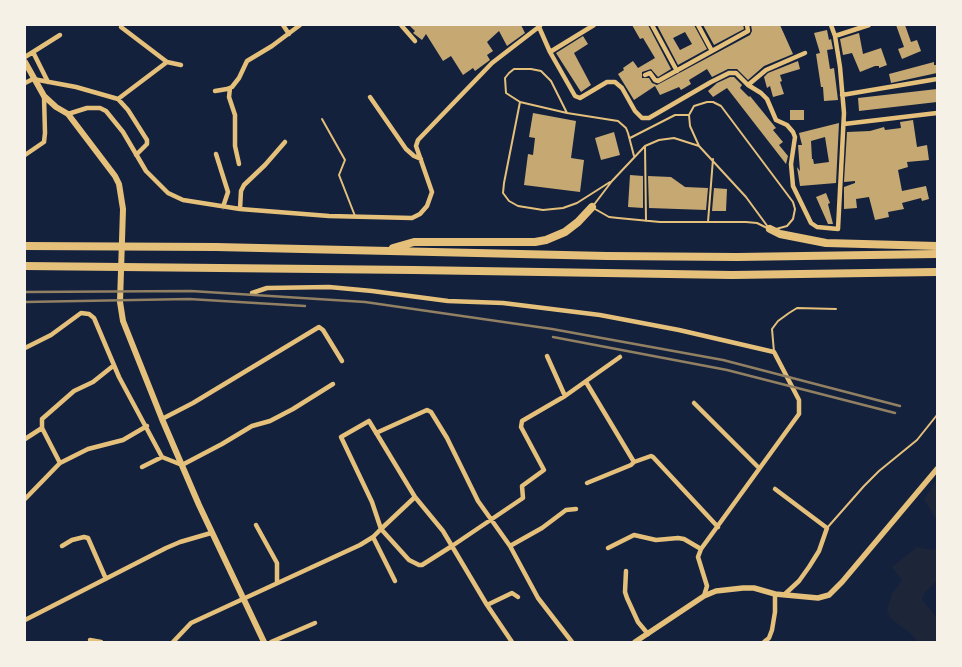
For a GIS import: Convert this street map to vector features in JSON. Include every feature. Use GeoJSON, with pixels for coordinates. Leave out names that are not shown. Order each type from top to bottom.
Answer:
{"type":"FeatureCollection","features":[{"type":"Feature","properties":{"kind":"highway"},"geometry":{"type":"LineString","coordinates":[[384,250],[414,242],[535,242],[546,240],[565,232],[592,207]]}},
{"type":"Feature","properties":{"kind":"highway"},"geometry":{"type":"LineString","coordinates":[[770,229],[780,234],[826,243],[937,246]]}},
{"type":"Feature","properties":{"kind":"highway"},"geometry":{"type":"LineString","coordinates":[[25,246],[216,246],[707,257],[937,254]]}},
{"type":"Feature","properties":{"kind":"highway"},"geometry":{"type":"LineString","coordinates":[[25,266],[414,270],[654,275],[937,272]]}},
{"type":"Feature","properties":{"kind":"main road"},"geometry":{"type":"LineString","coordinates":[[25,62],[44,96],[56,107],[68,114],[119,184],[122,209],[120,302],[128,334],[162,419],[212,533],[264,642]]}},
{"type":"Feature","properties":{"kind":"street"},"geometry":{"type":"LineString","coordinates":[[283,25],[289,34]]}},
{"type":"Feature","properties":{"kind":"street"},"geometry":{"type":"LineString","coordinates":[[215,90],[230,88],[240,78],[248,61],[300,25]]}},
{"type":"Feature","properties":{"kind":"street"},"geometry":{"type":"LineString","coordinates":[[401,25],[415,41]]}},
{"type":"Feature","properties":{"kind":"street"},"geometry":{"type":"LineString","coordinates":[[550,52],[594,25]]}},
{"type":"Feature","properties":{"kind":"street"},"geometry":{"type":"LineString","coordinates":[[652,25],[678,71]]}},
{"type":"Feature","properties":{"kind":"street"},"geometry":{"type":"LineString","coordinates":[[698,25],[712,51]]}},
{"type":"Feature","properties":{"kind":"street"},"geometry":{"type":"LineString","coordinates":[[645,74],[650,73],[658,82],[748,31],[748,25]]}},
{"type":"Feature","properties":{"kind":"street"},"geometry":{"type":"LineString","coordinates":[[68,114],[86,108],[100,108],[106,111],[123,132],[146,171],[168,193],[183,200],[240,209],[412,218],[420,214],[427,206],[432,192],[416,146],[418,140],[492,64],[540,26],[550,52],[575,96],[580,98],[607,82],[615,82],[622,88],[635,111],[642,118],[652,116],[732,72],[742,78],[748,85],[767,99],[776,120],[787,125],[793,132],[794,150],[791,164],[793,186],[813,226],[838,229],[844,124],[835,36],[831,25]]}},
{"type":"Feature","properties":{"kind":"street"},"geometry":{"type":"LineString","coordinates":[[835,36],[868,25]]}},
{"type":"Feature","properties":{"kind":"street"},"geometry":{"type":"LineString","coordinates":[[121,26],[168,62],[181,65]]}},
{"type":"Feature","properties":{"kind":"street"},"geometry":{"type":"LineString","coordinates":[[25,58],[60,35]]}},
{"type":"Feature","properties":{"kind":"street"},"geometry":{"type":"LineString","coordinates":[[33,52],[48,82]]}},
{"type":"Feature","properties":{"kind":"street"},"geometry":{"type":"LineString","coordinates":[[748,85],[766,70],[805,53]]}},
{"type":"Feature","properties":{"kind":"street"},"geometry":{"type":"LineString","coordinates":[[118,99],[168,62]]}},
{"type":"Feature","properties":{"kind":"street"},"geometry":{"type":"LineString","coordinates":[[25,83],[33,79],[76,87],[118,99],[128,110],[147,140],[147,144],[136,155]]}},
{"type":"Feature","properties":{"kind":"street"},"geometry":{"type":"LineString","coordinates":[[842,95],[937,79]]}},
{"type":"Feature","properties":{"kind":"street"},"geometry":{"type":"LineString","coordinates":[[230,88],[229,97],[236,115],[235,146],[239,164]]}},
{"type":"Feature","properties":{"kind":"street"},"geometry":{"type":"LineString","coordinates":[[25,155],[44,142],[44,96]]}},
{"type":"Feature","properties":{"kind":"street"},"geometry":{"type":"LineString","coordinates":[[370,97],[406,149],[421,159]]}},
{"type":"Feature","properties":{"kind":"street"},"geometry":{"type":"LineString","coordinates":[[844,124],[937,112]]}},
{"type":"Feature","properties":{"kind":"street"},"geometry":{"type":"LineString","coordinates":[[240,209],[241,191],[244,185],[266,165],[285,142]]}},
{"type":"Feature","properties":{"kind":"street"},"geometry":{"type":"LineString","coordinates":[[216,154],[228,192],[223,207]]}},
{"type":"Feature","properties":{"kind":"street"},"geometry":{"type":"LineString","coordinates":[[252,293],[266,288],[329,287],[448,301],[511,304],[600,315],[679,330],[774,352],[799,400],[800,408],[796,420],[701,549],[698,557],[707,586],[704,596]]}},
{"type":"Feature","properties":{"kind":"street"},"geometry":{"type":"LineString","coordinates":[[25,348],[51,335],[81,313],[86,313],[94,318],[114,366],[162,457],[182,464],[252,426],[270,421],[293,409],[333,384]]}},
{"type":"Feature","properties":{"kind":"street"},"geometry":{"type":"LineString","coordinates":[[162,419],[193,403],[320,328],[324,330],[342,361]]}},
{"type":"Feature","properties":{"kind":"street"},"geometry":{"type":"LineString","coordinates":[[547,356],[565,396]]}},
{"type":"Feature","properties":{"kind":"street"},"geometry":{"type":"LineString","coordinates":[[512,642],[487,604],[452,546],[436,521],[415,497],[368,421],[341,436],[372,502],[381,529],[410,560],[422,565],[452,546],[523,498],[522,486],[544,470],[521,427],[521,423],[586,382],[620,357]]}},
{"type":"Feature","properties":{"kind":"street"},"geometry":{"type":"LineString","coordinates":[[60,463],[42,428],[41,421],[43,417],[74,391],[93,382],[114,366]]}},
{"type":"Feature","properties":{"kind":"street"},"geometry":{"type":"LineString","coordinates":[[586,382],[634,462]]}},
{"type":"Feature","properties":{"kind":"street"},"geometry":{"type":"LineString","coordinates":[[694,403],[759,468]]}},
{"type":"Feature","properties":{"kind":"street"},"geometry":{"type":"LineString","coordinates":[[376,433],[427,410],[431,412],[490,519],[510,546],[538,598],[572,642]]}},
{"type":"Feature","properties":{"kind":"street"},"geometry":{"type":"LineString","coordinates":[[25,498],[60,463],[88,449],[123,440],[147,426]]}},
{"type":"Feature","properties":{"kind":"street"},"geometry":{"type":"LineString","coordinates":[[25,439],[42,428]]}},
{"type":"Feature","properties":{"kind":"street"},"geometry":{"type":"LineString","coordinates":[[586,483],[631,465],[634,462],[651,456],[654,457],[718,527]]}},
{"type":"Feature","properties":{"kind":"street"},"geometry":{"type":"LineString","coordinates":[[142,467],[162,457]]}},
{"type":"Feature","properties":{"kind":"street"},"geometry":{"type":"LineString","coordinates":[[635,642],[704,596],[716,591],[754,588],[775,594],[818,598],[829,595],[937,469]]}},
{"type":"Feature","properties":{"kind":"street"},"geometry":{"type":"LineString","coordinates":[[775,489],[828,528],[819,551],[809,567],[785,594]]}},
{"type":"Feature","properties":{"kind":"street"},"geometry":{"type":"LineString","coordinates":[[173,642],[191,623],[360,545],[373,537],[415,497]]}},
{"type":"Feature","properties":{"kind":"street"},"geometry":{"type":"LineString","coordinates":[[510,546],[542,528],[566,510],[576,509]]}},
{"type":"Feature","properties":{"kind":"street"},"geometry":{"type":"LineString","coordinates":[[256,525],[277,563],[277,582]]}},
{"type":"Feature","properties":{"kind":"street"},"geometry":{"type":"LineString","coordinates":[[25,620],[180,542],[212,533]]}},
{"type":"Feature","properties":{"kind":"street"},"geometry":{"type":"LineString","coordinates":[[608,548],[634,535],[656,540],[684,539],[701,549]]}},
{"type":"Feature","properties":{"kind":"street"},"geometry":{"type":"LineString","coordinates":[[373,537],[395,582]]}},
{"type":"Feature","properties":{"kind":"street"},"geometry":{"type":"LineString","coordinates":[[62,546],[72,540],[88,538],[106,579]]}},
{"type":"Feature","properties":{"kind":"street"},"geometry":{"type":"LineString","coordinates":[[626,572],[625,592],[627,598],[638,622],[648,634]]}},
{"type":"Feature","properties":{"kind":"street"},"geometry":{"type":"LineString","coordinates":[[487,604],[512,593],[518,597]]}},
{"type":"Feature","properties":{"kind":"street"},"geometry":{"type":"LineString","coordinates":[[764,642],[769,638],[772,630],[775,594]]}},
{"type":"Feature","properties":{"kind":"street"},"geometry":{"type":"LineString","coordinates":[[271,642],[315,623]]}},
{"type":"Feature","properties":{"kind":"street"},"geometry":{"type":"LineString","coordinates":[[90,640],[101,642]]}},
{"type":"Feature","properties":{"kind":"lane"},"geometry":{"type":"LineString","coordinates":[[568,112],[551,81],[541,72],[531,69],[514,69],[509,72],[506,78],[506,93],[520,102],[568,112],[618,121],[626,128],[634,156]]}},
{"type":"Feature","properties":{"kind":"lane"},"geometry":{"type":"LineString","coordinates":[[520,102],[504,183],[504,193],[509,201],[518,206],[543,210],[563,208],[577,204],[612,180]]}},
{"type":"Feature","properties":{"kind":"lane"},"geometry":{"type":"LineString","coordinates":[[699,146],[674,138],[660,140],[646,146],[612,180],[592,207],[609,217],[646,221],[757,224],[770,229],[783,228],[790,223],[795,214],[793,202],[721,106],[713,102],[694,106],[689,115],[690,126],[699,146],[746,197],[770,229]]}},
{"type":"Feature","properties":{"kind":"lane"},"geometry":{"type":"LineString","coordinates":[[630,138],[675,115],[689,115]]}},
{"type":"Feature","properties":{"kind":"lane"},"geometry":{"type":"LineString","coordinates":[[322,119],[345,160],[340,175],[355,216]]}},
{"type":"Feature","properties":{"kind":"lane"},"geometry":{"type":"LineString","coordinates":[[646,146],[646,221]]}},
{"type":"Feature","properties":{"kind":"lane"},"geometry":{"type":"LineString","coordinates":[[708,222],[713,159]]}},
{"type":"Feature","properties":{"kind":"lane"},"geometry":{"type":"LineString","coordinates":[[774,352],[772,329],[778,321],[789,313],[797,308],[836,309]]}},
{"type":"Feature","properties":{"kind":"lane"},"geometry":{"type":"LineString","coordinates":[[828,528],[869,481],[917,440],[937,415]]}},
{"type":"Feature","properties":{"kind":"shaded area"},"geometry":{"type":"Polygon","coordinates":[[[937,480],[937,521],[924,499],[937,480]]]}},
{"type":"Feature","properties":{"kind":"shaded area"},"geometry":{"type":"Polygon","coordinates":[[[917,547],[933,550],[937,547],[937,581],[925,592],[922,599],[937,618],[937,642],[918,642],[911,634],[890,618],[887,610],[892,594],[902,580],[892,567],[917,547]]]}},
{"type":"Feature","properties":{"kind":"building"},"geometry":{"type":"Polygon","coordinates":[[[409,25],[521,25],[525,33],[507,46],[499,31],[487,42],[493,51],[487,55],[490,60],[475,71],[473,68],[463,75],[451,56],[443,61],[426,34],[422,40],[413,33],[415,31],[409,25]]]}},
{"type":"Feature","properties":{"kind":"building"},"geometry":{"type":"Polygon","coordinates":[[[632,25],[648,25],[671,69],[658,77],[651,69],[642,72],[642,78],[649,78],[652,83],[657,85],[750,35],[752,31],[751,25],[780,25],[793,54],[764,66],[748,80],[737,69],[728,69],[712,77],[707,69],[689,80],[691,84],[681,90],[679,87],[660,95],[655,86],[634,100],[618,74],[633,61],[638,68],[655,58],[643,38],[640,39],[632,25]]]}},
{"type":"Feature","properties":{"kind":"building"},"geometry":{"type":"Polygon","coordinates":[[[657,25],[694,25],[707,49],[678,65],[657,25]],[[685,32],[673,38],[680,50],[692,44],[685,32]]]}},
{"type":"Feature","properties":{"kind":"building"},"geometry":{"type":"Polygon","coordinates":[[[703,25],[743,25],[744,29],[714,45],[703,25]]]}},
{"type":"Feature","properties":{"kind":"building"},"geometry":{"type":"Polygon","coordinates":[[[896,25],[905,25],[911,42],[917,40],[921,51],[902,59],[898,49],[904,47],[896,25]]]}},
{"type":"Feature","properties":{"kind":"building"},"geometry":{"type":"Polygon","coordinates":[[[827,30],[833,49],[827,50],[830,69],[834,68],[838,100],[824,101],[816,54],[820,53],[814,33],[827,30]]]}},
{"type":"Feature","properties":{"kind":"building"},"geometry":{"type":"Polygon","coordinates":[[[859,33],[863,54],[881,48],[887,65],[879,68],[879,66],[875,66],[860,72],[852,53],[843,55],[840,39],[859,33]]]}},
{"type":"Feature","properties":{"kind":"building"},"geometry":{"type":"Polygon","coordinates":[[[583,36],[588,44],[574,53],[591,85],[581,92],[556,53],[583,36]]]}},
{"type":"Feature","properties":{"kind":"building"},"geometry":{"type":"Polygon","coordinates":[[[798,61],[800,69],[780,75],[784,94],[773,97],[770,86],[767,88],[764,77],[768,73],[798,61]]]}},
{"type":"Feature","properties":{"kind":"building"},"geometry":{"type":"Polygon","coordinates":[[[934,62],[934,65],[937,65],[937,73],[891,83],[889,74],[934,62]]]}},
{"type":"Feature","properties":{"kind":"building"},"geometry":{"type":"Polygon","coordinates":[[[734,77],[742,85],[740,88],[750,96],[776,128],[773,130],[783,142],[779,145],[788,156],[786,164],[727,88],[713,97],[708,91],[717,83],[734,77]]]}},
{"type":"Feature","properties":{"kind":"building"},"geometry":{"type":"Polygon","coordinates":[[[937,89],[937,102],[859,111],[858,98],[937,89]]]}},
{"type":"Feature","properties":{"kind":"building"},"geometry":{"type":"Polygon","coordinates":[[[790,110],[804,110],[804,120],[790,120],[790,110]]]}},
{"type":"Feature","properties":{"kind":"building"},"geometry":{"type":"Polygon","coordinates":[[[533,113],[576,121],[571,158],[584,160],[580,192],[524,185],[528,154],[533,155],[535,138],[529,137],[533,113]]]}},
{"type":"Feature","properties":{"kind":"building"},"geometry":{"type":"Polygon","coordinates":[[[913,120],[917,147],[927,145],[929,160],[907,162],[908,167],[898,170],[902,191],[926,186],[929,199],[922,201],[921,198],[902,203],[904,209],[888,212],[889,217],[875,220],[869,197],[856,199],[857,208],[844,209],[844,187],[855,183],[855,181],[844,182],[847,132],[870,131],[884,127],[885,130],[901,128],[900,122],[913,120]]]}},
{"type":"Feature","properties":{"kind":"building"},"geometry":{"type":"Polygon","coordinates":[[[839,123],[836,183],[800,186],[797,167],[800,171],[798,145],[802,145],[799,133],[839,123]],[[825,137],[811,141],[814,164],[829,162],[825,137]]]}},
{"type":"Feature","properties":{"kind":"building"},"geometry":{"type":"Polygon","coordinates":[[[614,132],[620,155],[601,160],[595,138],[614,132]]]}},
{"type":"Feature","properties":{"kind":"building"},"geometry":{"type":"Polygon","coordinates":[[[630,175],[643,176],[643,208],[628,207],[630,175]]]}},
{"type":"Feature","properties":{"kind":"building"},"geometry":{"type":"Polygon","coordinates":[[[648,176],[671,177],[685,187],[708,188],[706,210],[649,208],[648,176]]]}},
{"type":"Feature","properties":{"kind":"building"},"geometry":{"type":"Polygon","coordinates":[[[714,188],[727,189],[726,211],[712,211],[714,188]]]}},
{"type":"Feature","properties":{"kind":"building"},"geometry":{"type":"Polygon","coordinates":[[[826,193],[830,203],[828,204],[833,224],[828,224],[816,197],[826,193]]]}},
{"type":"Feature","properties":{"kind":"railway"},"geometry":{"type":"LineString","coordinates":[[25,292],[191,291],[365,302],[552,329],[723,360],[900,406]]}},
{"type":"Feature","properties":{"kind":"railway"},"geometry":{"type":"LineString","coordinates":[[25,302],[189,299],[305,306]]}},
{"type":"Feature","properties":{"kind":"railway"},"geometry":{"type":"LineString","coordinates":[[553,337],[727,370],[895,413]]}}]}
